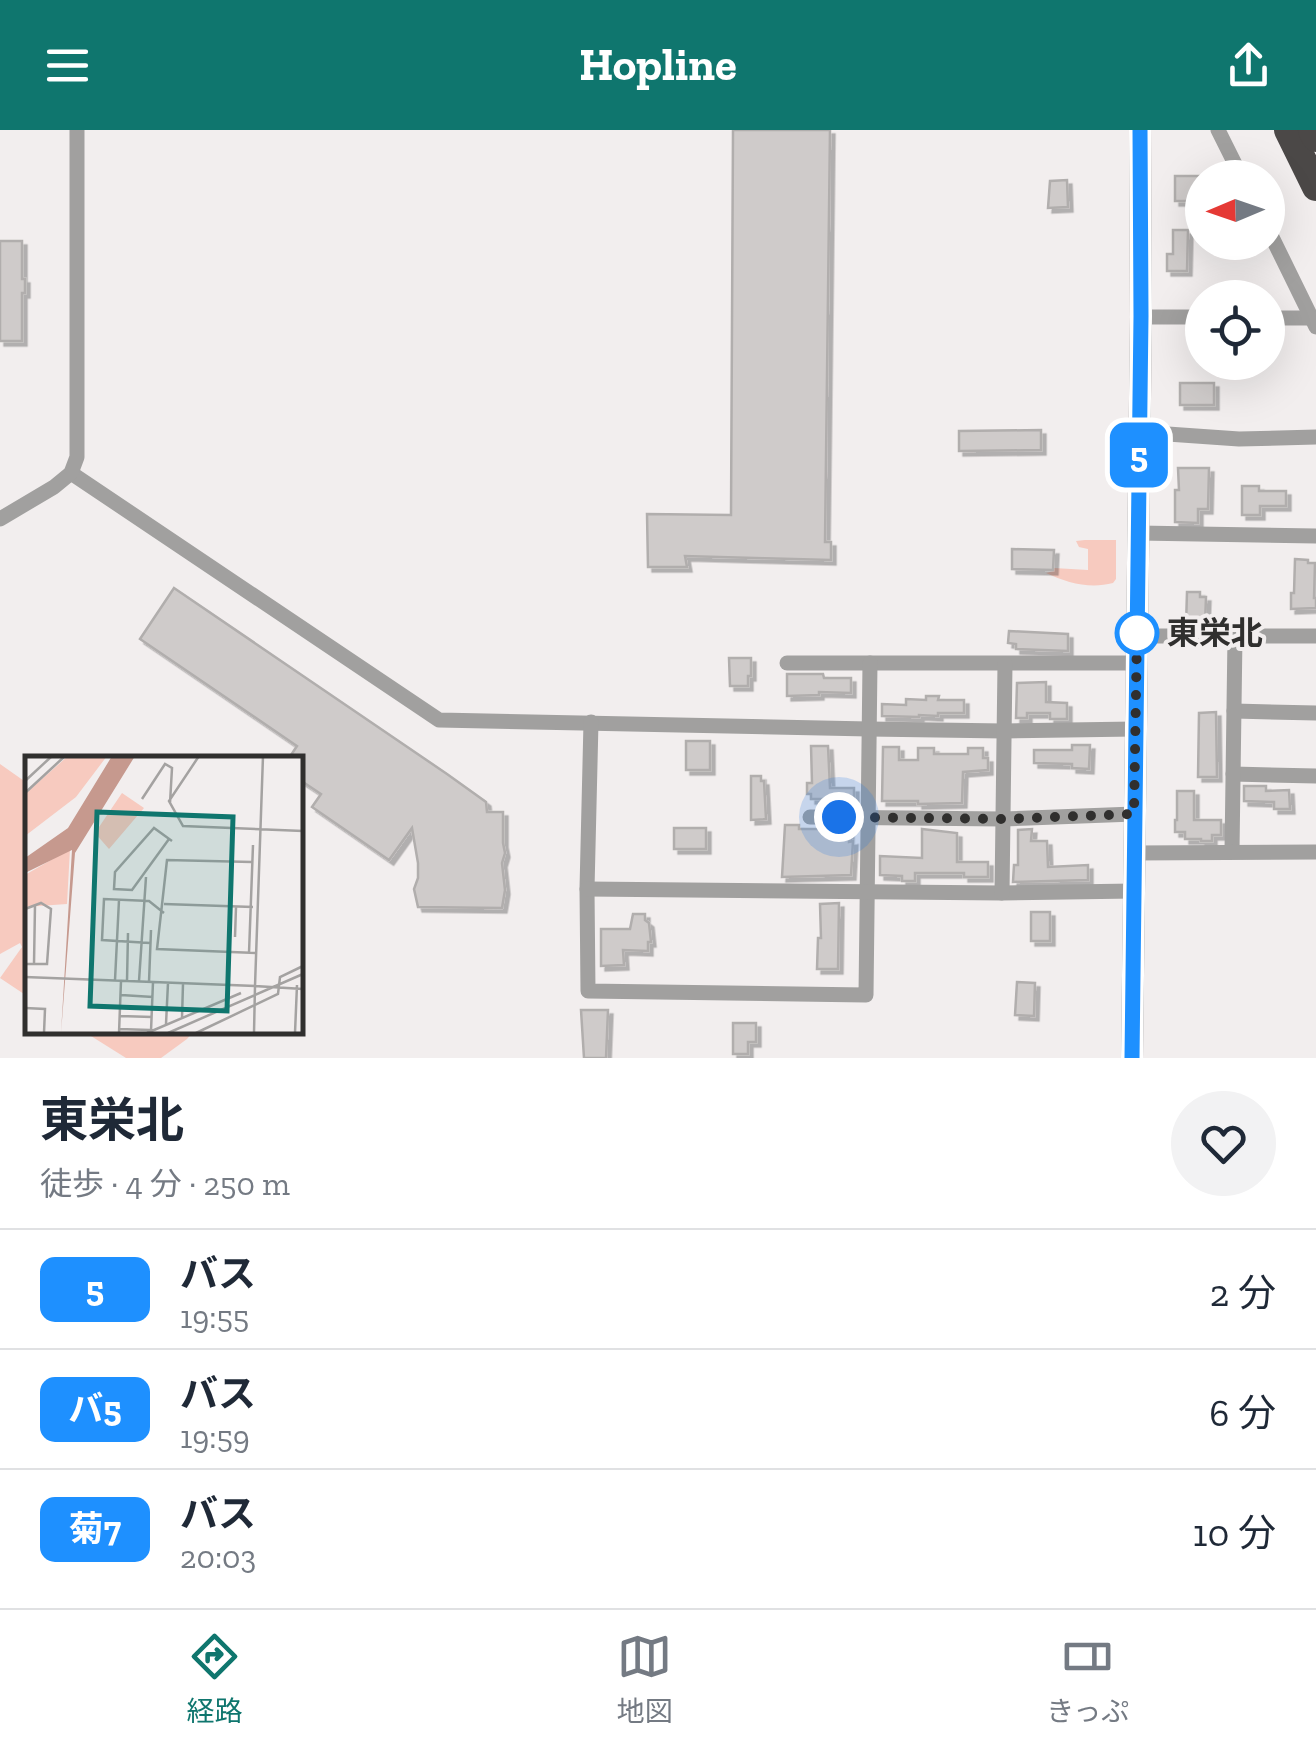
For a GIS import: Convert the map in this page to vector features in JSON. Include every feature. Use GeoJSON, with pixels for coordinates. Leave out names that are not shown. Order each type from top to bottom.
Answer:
{"type":"FeatureCollection","features":[{"type":"Feature","properties":{"kind":"highway"},"geometry":{"type":"LineString","coordinates":[[1288,130],[1316,186]]}},
{"type":"Feature","properties":{"kind":"highway"},"geometry":{"type":"LineString","coordinates":[[1312,130],[1316,138]]}},
{"type":"Feature","properties":{"kind":"street"},"geometry":{"type":"LineString","coordinates":[[0,520],[71,473],[76,457],[77,130]]}},
{"type":"Feature","properties":{"kind":"street"},"geometry":{"type":"LineString","coordinates":[[1132,1058],[1140,130]]}},
{"type":"Feature","properties":{"kind":"street"},"geometry":{"type":"LineString","coordinates":[[1218,130],[1233,160]]}},
{"type":"Feature","properties":{"kind":"street"},"geometry":{"type":"LineString","coordinates":[[1283,260],[1314,323]]}},
{"type":"Feature","properties":{"kind":"street"},"geometry":{"type":"LineString","coordinates":[[1141,316],[1185,317]]}},
{"type":"Feature","properties":{"kind":"street"},"geometry":{"type":"LineString","coordinates":[[1285,320],[1314,323]]}},
{"type":"Feature","properties":{"kind":"street"},"geometry":{"type":"LineString","coordinates":[[1139,432],[1240,440],[1316,437]]}},
{"type":"Feature","properties":{"kind":"street"},"geometry":{"type":"LineString","coordinates":[[71,473],[439,720],[1004,731],[1135,729]]}},
{"type":"Feature","properties":{"kind":"street"},"geometry":{"type":"LineString","coordinates":[[1138,533],[1316,536]]}},
{"type":"Feature","properties":{"kind":"street"},"geometry":{"type":"LineString","coordinates":[[1137,636],[1316,636]]}},
{"type":"Feature","properties":{"kind":"street"},"geometry":{"type":"LineString","coordinates":[[1232,852],[1235,636]]}},
{"type":"Feature","properties":{"kind":"street"},"geometry":{"type":"LineString","coordinates":[[787,663],[1137,663]]}},
{"type":"Feature","properties":{"kind":"street"},"geometry":{"type":"LineString","coordinates":[[591,722],[588,992],[866,995],[870,663]]}},
{"type":"Feature","properties":{"kind":"street"},"geometry":{"type":"LineString","coordinates":[[1002,893],[1004,664]]}},
{"type":"Feature","properties":{"kind":"street"},"geometry":{"type":"LineString","coordinates":[[1234,711],[1316,713]]}},
{"type":"Feature","properties":{"kind":"street"},"geometry":{"type":"LineString","coordinates":[[1233,774],[1316,776]]}},
{"type":"Feature","properties":{"kind":"street"},"geometry":{"type":"LineString","coordinates":[[810,817],[1003,819],[1134,814]]}},
{"type":"Feature","properties":{"kind":"street"},"geometry":{"type":"LineString","coordinates":[[1134,853],[1316,852]]}},
{"type":"Feature","properties":{"kind":"street"},"geometry":{"type":"LineString","coordinates":[[587,889],[1134,891]]}},
{"type":"Feature","properties":{"kind":"shaded area"},"geometry":{"type":"Polygon","coordinates":[[[1116,540],[1113,583],[1079,584],[1046,573],[1054,568],[1088,570],[1088,549],[1079,547],[1076,541],[1116,540]]]}},
{"type":"Feature","properties":{"kind":"shaded area"},"geometry":{"type":"Polygon","coordinates":[[[0,764],[25,782],[25,995],[0,978],[22,947],[20,943],[0,954],[0,764]]]}},
{"type":"Feature","properties":{"kind":"shaded area"},"geometry":{"type":"Polygon","coordinates":[[[86,1033],[192,1033],[161,1058],[126,1058],[86,1033]]]}},
{"type":"Feature","properties":{"kind":"building"},"geometry":{"type":"Polygon","coordinates":[[[733,130],[830,130],[825,542],[831,542],[831,560],[685,556],[687,567],[648,567],[647,514],[731,515],[733,130]]]}},
{"type":"Feature","properties":{"kind":"building"},"geometry":{"type":"Polygon","coordinates":[[[1175,176],[1185,176],[1185,201],[1175,201],[1175,176]]]}},
{"type":"Feature","properties":{"kind":"building"},"geometry":{"type":"Polygon","coordinates":[[[1067,180],[1068,207],[1048,208],[1050,181],[1067,180]]]}},
{"type":"Feature","properties":{"kind":"building"},"geometry":{"type":"Polygon","coordinates":[[[1173,230],[1185,230],[1187,271],[1167,271],[1167,254],[1173,254],[1173,230]]]}},
{"type":"Feature","properties":{"kind":"building"},"geometry":{"type":"Polygon","coordinates":[[[0,241],[22,241],[22,341],[0,341],[0,241]]]}},
{"type":"Feature","properties":{"kind":"building"},"geometry":{"type":"Polygon","coordinates":[[[1180,383],[1214,383],[1214,405],[1180,405],[1180,383]]]}},
{"type":"Feature","properties":{"kind":"building"},"geometry":{"type":"Polygon","coordinates":[[[1041,430],[1041,450],[959,451],[959,431],[1041,430]]]}},
{"type":"Feature","properties":{"kind":"building"},"geometry":{"type":"Polygon","coordinates":[[[1178,468],[1209,468],[1208,509],[1198,509],[1198,523],[1175,522],[1178,468]]]}},
{"type":"Feature","properties":{"kind":"building"},"geometry":{"type":"Polygon","coordinates":[[[1242,486],[1259,486],[1259,491],[1286,491],[1286,506],[1260,506],[1260,515],[1242,515],[1242,486]]]}},
{"type":"Feature","properties":{"kind":"building"},"geometry":{"type":"Polygon","coordinates":[[[1012,549],[1054,550],[1053,570],[1012,569],[1012,549]]]}},
{"type":"Feature","properties":{"kind":"building"},"geometry":{"type":"Polygon","coordinates":[[[1295,559],[1315,563],[1316,608],[1291,609],[1295,559]]]}},
{"type":"Feature","properties":{"kind":"building"},"geometry":{"type":"Polygon","coordinates":[[[174,588],[447,774],[486,802],[487,812],[503,812],[502,908],[418,907],[414,889],[418,863],[412,828],[389,860],[312,807],[321,794],[302,781],[302,756],[290,756],[297,746],[140,639],[174,588]]]}},
{"type":"Feature","properties":{"kind":"building"},"geometry":{"type":"Polygon","coordinates":[[[1187,592],[1200,592],[1200,597],[1206,597],[1205,625],[1186,625],[1187,592]]]}},
{"type":"Feature","properties":{"kind":"building"},"geometry":{"type":"Polygon","coordinates":[[[1009,631],[1068,634],[1068,651],[1016,649],[1016,644],[1008,643],[1009,631]]]}},
{"type":"Feature","properties":{"kind":"building"},"geometry":{"type":"Polygon","coordinates":[[[729,658],[751,658],[748,686],[730,686],[729,658]]]}},
{"type":"Feature","properties":{"kind":"building"},"geometry":{"type":"Polygon","coordinates":[[[787,674],[851,678],[851,693],[787,696],[787,674]]]}},
{"type":"Feature","properties":{"kind":"building"},"geometry":{"type":"Polygon","coordinates":[[[1046,682],[1046,702],[1067,703],[1067,719],[1050,719],[1050,713],[1027,713],[1027,718],[1016,718],[1017,683],[1046,682]]]}},
{"type":"Feature","properties":{"kind":"building"},"geometry":{"type":"Polygon","coordinates":[[[926,696],[964,700],[964,713],[882,716],[882,704],[906,705],[906,699],[926,700],[926,696]]]}},
{"type":"Feature","properties":{"kind":"building"},"geometry":{"type":"Polygon","coordinates":[[[1216,712],[1217,777],[1198,777],[1199,713],[1216,712]]]}},
{"type":"Feature","properties":{"kind":"building"},"geometry":{"type":"Polygon","coordinates":[[[686,741],[710,741],[710,770],[686,770],[686,741]]]}},
{"type":"Feature","properties":{"kind":"building"},"geometry":{"type":"Polygon","coordinates":[[[1072,745],[1090,745],[1089,769],[1072,768],[1072,764],[1034,763],[1034,750],[1072,750],[1072,745]]]}},
{"type":"Feature","properties":{"kind":"building"},"geometry":{"type":"Polygon","coordinates":[[[811,746],[828,746],[830,788],[854,788],[854,806],[834,806],[834,799],[811,799],[811,794],[807,794],[807,783],[812,783],[811,746]]]}},
{"type":"Feature","properties":{"kind":"building"},"geometry":{"type":"Polygon","coordinates":[[[883,747],[899,747],[899,760],[918,760],[918,748],[934,748],[934,754],[968,754],[968,748],[983,748],[988,770],[963,772],[962,803],[882,801],[883,747]]]}},
{"type":"Feature","properties":{"kind":"building"},"geometry":{"type":"Polygon","coordinates":[[[751,776],[761,776],[764,781],[766,819],[751,820],[751,776]]]}},
{"type":"Feature","properties":{"kind":"building"},"geometry":{"type":"Polygon","coordinates":[[[1244,786],[1266,786],[1266,791],[1289,790],[1290,809],[1274,809],[1274,802],[1244,801],[1244,786]]]}},
{"type":"Feature","properties":{"kind":"building"},"geometry":{"type":"Polygon","coordinates":[[[1177,791],[1194,791],[1194,820],[1221,820],[1221,835],[1212,835],[1212,841],[1201,841],[1185,839],[1185,832],[1175,832],[1177,791]]]}},
{"type":"Feature","properties":{"kind":"building"},"geometry":{"type":"Polygon","coordinates":[[[785,825],[799,825],[799,829],[849,829],[849,842],[853,841],[851,875],[782,877],[785,825]]]}},
{"type":"Feature","properties":{"kind":"building"},"geometry":{"type":"Polygon","coordinates":[[[674,828],[706,828],[706,849],[674,849],[674,828]]]}},
{"type":"Feature","properties":{"kind":"building"},"geometry":{"type":"Polygon","coordinates":[[[922,829],[957,833],[957,862],[988,862],[988,877],[915,873],[915,881],[902,881],[902,876],[880,875],[880,856],[922,858],[922,829]]]}},
{"type":"Feature","properties":{"kind":"building"},"geometry":{"type":"Polygon","coordinates":[[[1032,829],[1031,841],[1047,841],[1048,867],[1088,865],[1088,880],[1013,882],[1014,865],[1018,865],[1018,830],[1032,829]]]}},
{"type":"Feature","properties":{"kind":"building"},"geometry":{"type":"Polygon","coordinates":[[[839,903],[838,969],[817,969],[820,904],[839,903]]]}},
{"type":"Feature","properties":{"kind":"building"},"geometry":{"type":"Polygon","coordinates":[[[1031,912],[1050,912],[1050,941],[1031,941],[1031,912]]]}},
{"type":"Feature","properties":{"kind":"building"},"geometry":{"type":"Polygon","coordinates":[[[633,914],[645,914],[649,923],[648,951],[623,950],[624,965],[601,966],[601,929],[630,929],[633,914]]]}},
{"type":"Feature","properties":{"kind":"building"},"geometry":{"type":"Polygon","coordinates":[[[1017,982],[1035,983],[1034,1016],[1015,1015],[1017,982]]]}},
{"type":"Feature","properties":{"kind":"building"},"geometry":{"type":"Polygon","coordinates":[[[581,1010],[608,1010],[606,1058],[584,1058],[581,1010]]]}},
{"type":"Feature","properties":{"kind":"building"},"geometry":{"type":"Polygon","coordinates":[[[733,1023],[756,1023],[756,1042],[748,1042],[748,1054],[733,1054],[733,1023]]]}},
{"type":"Feature","properties":{"kind":"bus line","name":"5"},"geometry":{"type":"LineString","coordinates":[[1132,1058],[1140,130]]}},
{"type":"Feature","properties":{"kind":"place","name":"東栄北"},"geometry":{"type":"Point","coordinates":[1137,633]}},
{"type":"Feature","properties":{"kind":"route"},"geometry":{"type":"LineString","coordinates":[[839,817],[1003,819],[1134,814],[1137,633]]}}]}
